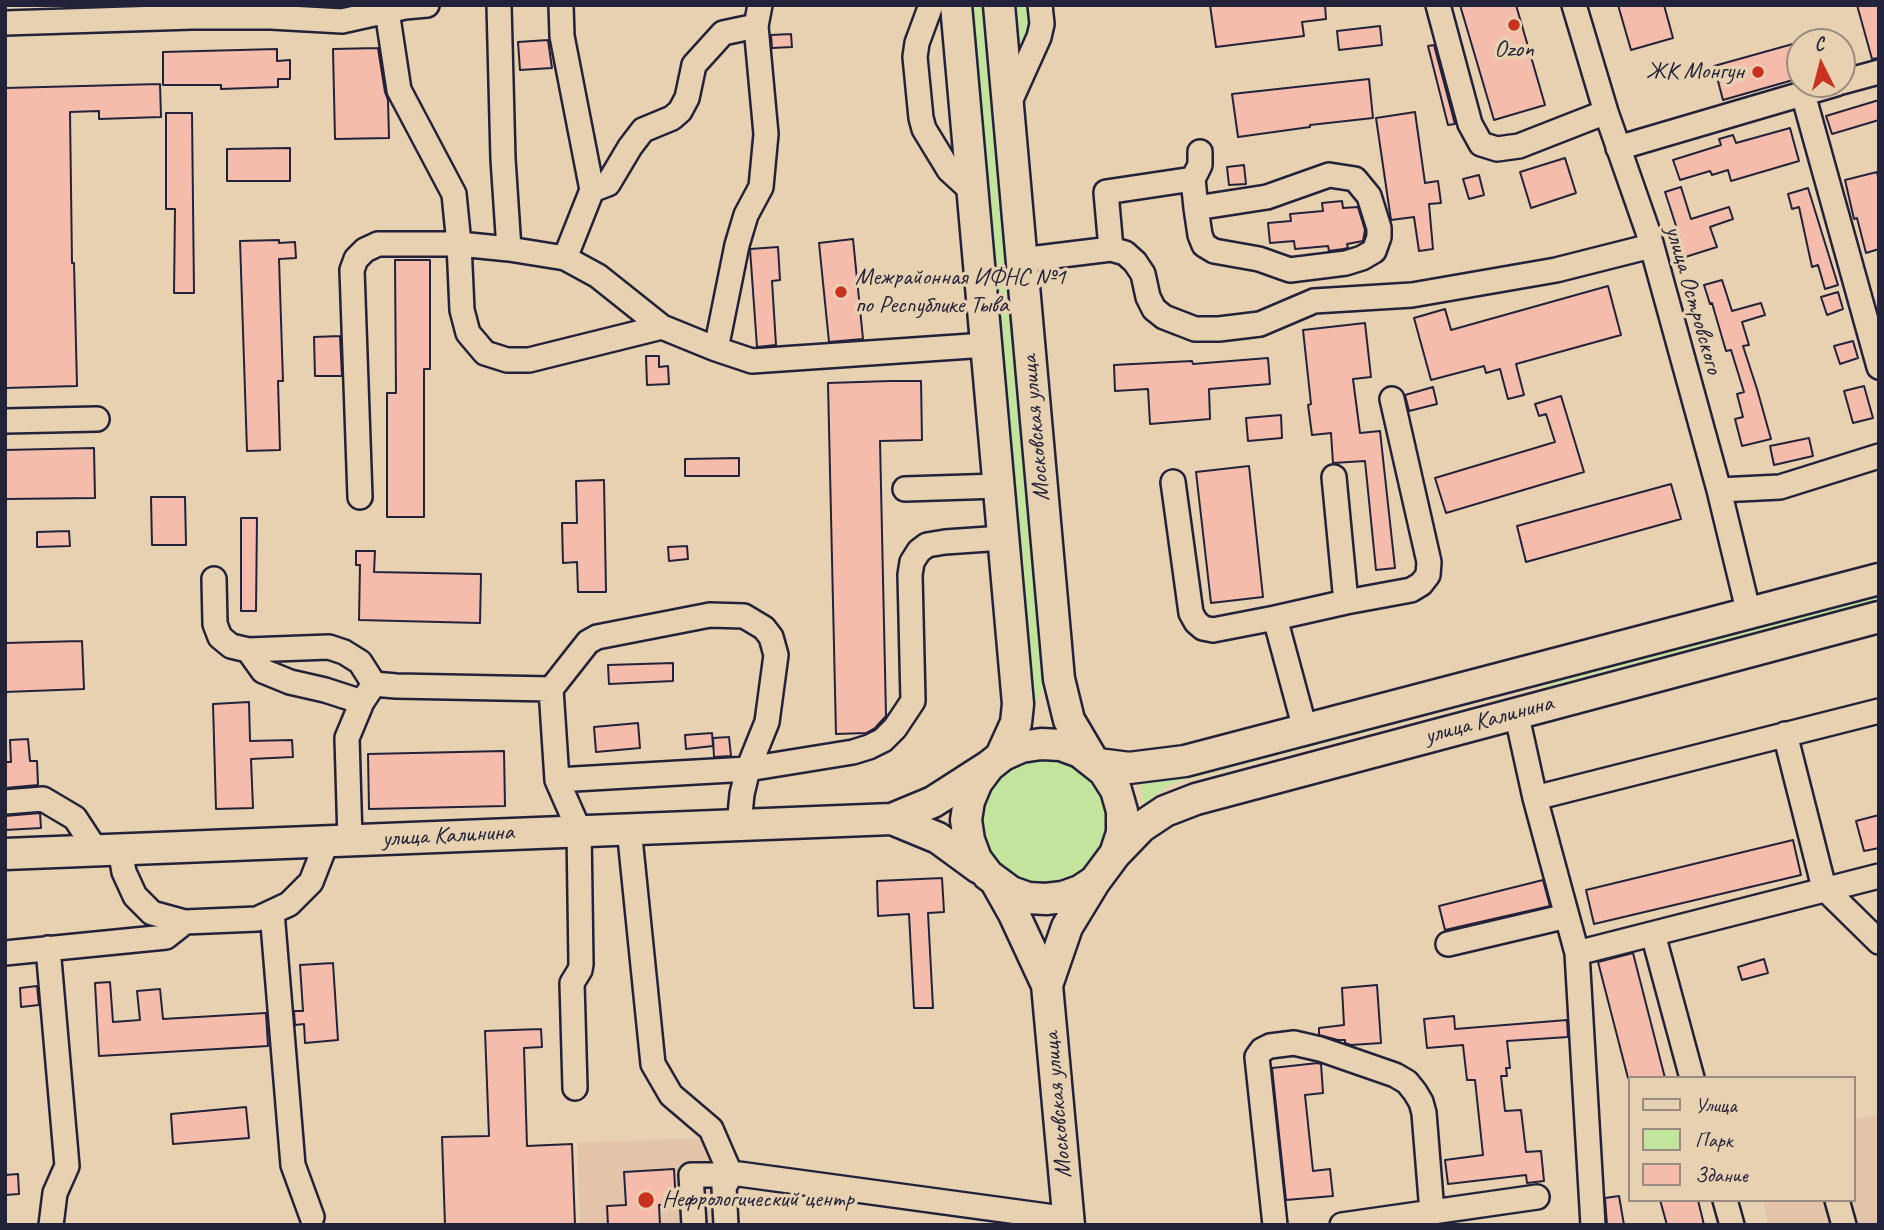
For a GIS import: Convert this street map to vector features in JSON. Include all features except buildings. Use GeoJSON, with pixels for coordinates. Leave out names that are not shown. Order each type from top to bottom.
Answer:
{"type":"FeatureCollection","features":[{"type":"Feature","properties":{"kind":"main road","name":"Московская улица"},"geometry":{"type":"LineString","coordinates":[[956,5],[1018,704],[1016,723],[995,761]]}},
{"type":"Feature","properties":{"kind":"main road","name":"Московская улица"},"geometry":{"type":"LineString","coordinates":[[999,5],[1059,679],[1069,720],[1095,762]]}},
{"type":"Feature","properties":{"kind":"main road","name":"улица Калинина"},"geometry":{"type":"LineString","coordinates":[[1095,762],[1129,768],[1163,765],[1879,579]]}},
{"type":"Feature","properties":{"kind":"main road","name":"улица Калинина"},"geometry":{"type":"LineString","coordinates":[[1115,854],[1165,811],[1196,799],[1879,617]]}},
{"type":"Feature","properties":{"kind":"main road"},"geometry":{"type":"LineString","coordinates":[[1506,677],[1516,712]]}},
{"type":"Feature","properties":{"kind":"main road"},"geometry":{"type":"LineString","coordinates":[[1041,744],[1061,745],[1080,752],[1095,762],[1116,790],[1122,811],[1122,833],[1115,854],[1095,881],[1080,891],[1046,900],[1011,892],[992,879],[976,859],[966,821],[969,801],[977,782],[995,761],[1021,747],[1041,744]]}},
{"type":"Feature","properties":{"kind":"main road","name":"улица Калинина"},"geometry":{"type":"LineString","coordinates":[[5,854],[892,819],[933,802],[995,761]]}},
{"type":"Feature","properties":{"kind":"main road","name":"улица Калинина"},"geometry":{"type":"LineString","coordinates":[[892,819],[938,838],[992,879]]}},
{"type":"Feature","properties":{"kind":"main road","name":"Московская улица"},"geometry":{"type":"LineString","coordinates":[[992,879],[1014,914],[1047,985],[1069,1222]]}},
{"type":"Feature","properties":{"kind":"main road","name":"Московская улица"},"geometry":{"type":"LineString","coordinates":[[1047,985],[1067,927],[1095,881]]}},
{"type":"Feature","properties":{"kind":"street"},"geometry":{"type":"LineString","coordinates":[[5,23],[205,17],[342,20],[427,5]]}},
{"type":"Feature","properties":{"kind":"street"},"geometry":{"type":"LineString","coordinates":[[499,5],[503,159],[509,249]]}},
{"type":"Feature","properties":{"kind":"street"},"geometry":{"type":"LineString","coordinates":[[561,5],[562,36],[592,190],[565,258]]}},
{"type":"Feature","properties":{"kind":"street"},"geometry":{"type":"LineString","coordinates":[[931,5],[917,43],[915,57],[920,118],[949,170],[973,192]]}},
{"type":"Feature","properties":{"kind":"street"},"geometry":{"type":"LineString","coordinates":[[1008,106],[1039,37],[1042,24],[1040,5]]}},
{"type":"Feature","properties":{"kind":"street"},"geometry":{"type":"LineString","coordinates":[[1438,5],[1470,124],[1481,144],[1497,149],[1519,146],[1606,112]]}},
{"type":"Feature","properties":{"kind":"street","name":"улица Островского"},"geometry":{"type":"LineString","coordinates":[[1574,5],[1651,246],[1719,489],[1749,614]]}},
{"type":"Feature","properties":{"kind":"street"},"geometry":{"type":"LineString","coordinates":[[387,11],[399,90],[454,194],[462,310],[468,332],[485,353],[507,360],[529,360],[662,327]]}},
{"type":"Feature","properties":{"kind":"street"},"geometry":{"type":"LineString","coordinates":[[592,190],[608,184],[643,130],[672,118],[680,111],[687,98],[694,65],[723,33],[758,16],[766,134],[761,187],[746,215],[737,245],[716,349]]}},
{"type":"Feature","properties":{"kind":"street"},"geometry":{"type":"LineString","coordinates":[[1856,78],[1879,72]]}},
{"type":"Feature","properties":{"kind":"street"},"geometry":{"type":"LineString","coordinates":[[1618,148],[1788,98]]}},
{"type":"Feature","properties":{"kind":"street"},"geometry":{"type":"LineString","coordinates":[[1803,98],[1879,367]]}},
{"type":"Feature","properties":{"kind":"street"},"geometry":{"type":"LineString","coordinates":[[1196,208],[1267,197],[1329,175],[1355,179],[1369,196],[1379,228],[1379,237],[1374,251],[1362,258],[1346,263],[1290,270],[1259,259],[1214,251],[1204,245],[1196,208],[1193,179],[1200,165],[1200,152]]}},
{"type":"Feature","properties":{"kind":"street"},"geometry":{"type":"LineString","coordinates":[[1111,249],[1106,192],[1193,179]]}},
{"type":"Feature","properties":{"kind":"street"},"geometry":{"type":"LineString","coordinates":[[359,497],[352,270],[356,259],[365,250],[378,244],[459,244],[565,258],[598,276],[662,327],[752,361],[986,345]]}},
{"type":"Feature","properties":{"kind":"street"},"geometry":{"type":"LineString","coordinates":[[1021,260],[1111,249],[1125,253],[1143,274],[1147,297],[1154,309],[1164,317],[1195,329],[1219,329],[1260,324],[1314,301],[1412,295],[1556,270],[1651,246]]}},
{"type":"Feature","properties":{"kind":"street"},"geometry":{"type":"LineString","coordinates":[[1173,482],[1191,613],[1203,628],[1213,630],[1411,590],[1421,584],[1428,575],[1429,562],[1392,399]]}},
{"type":"Feature","properties":{"kind":"street"},"geometry":{"type":"LineString","coordinates":[[5,421],[97,419]]}},
{"type":"Feature","properties":{"kind":"street"},"geometry":{"type":"LineString","coordinates":[[1719,489],[1780,487],[1879,456]]}},
{"type":"Feature","properties":{"kind":"street"},"geometry":{"type":"LineString","coordinates":[[1334,477],[1346,601]]}},
{"type":"Feature","properties":{"kind":"street"},"geometry":{"type":"LineString","coordinates":[[905,489],[999,486]]}},
{"type":"Feature","properties":{"kind":"street"},"geometry":{"type":"LineString","coordinates":[[557,780],[748,769],[853,752],[883,740],[902,720],[913,701],[912,562],[927,545],[1003,538]]}},
{"type":"Feature","properties":{"kind":"street"},"geometry":{"type":"LineString","coordinates":[[5,802],[43,799],[75,818],[108,850],[124,872],[135,896],[152,913],[185,922],[257,919],[289,904],[310,882],[339,840],[347,738],[368,693],[360,662],[329,647],[248,650],[231,646],[220,637],[215,624],[214,579]]}},
{"type":"Feature","properties":{"kind":"street"},"geometry":{"type":"LineString","coordinates":[[575,1088],[572,983],[582,964],[579,830],[557,780],[551,689],[589,642],[597,637],[710,615],[744,616],[764,628],[771,637],[776,655],[767,722],[748,769],[739,825]]}},
{"type":"Feature","properties":{"kind":"street"},"geometry":{"type":"LineString","coordinates":[[1275,618],[1305,729]]}},
{"type":"Feature","properties":{"kind":"street"},"geometry":{"type":"LineString","coordinates":[[248,650],[263,671],[289,682],[325,690],[368,693],[396,686],[551,689]]}},
{"type":"Feature","properties":{"kind":"street"},"geometry":{"type":"LineString","coordinates":[[1535,798],[1879,711]]}},
{"type":"Feature","properties":{"kind":"street"},"geometry":{"type":"LineString","coordinates":[[1516,712],[1535,798],[1577,953],[1593,1225]]}},
{"type":"Feature","properties":{"kind":"street"},"geometry":{"type":"LineString","coordinates":[[1785,734],[1824,888],[1879,942]]}},
{"type":"Feature","properties":{"kind":"street"},"geometry":{"type":"LineString","coordinates":[[629,828],[653,1064],[671,1096],[711,1129],[731,1175]]}},
{"type":"Feature","properties":{"kind":"street"},"geometry":{"type":"LineString","coordinates":[[1577,953],[1879,876]]}},
{"type":"Feature","properties":{"kind":"street"},"geometry":{"type":"LineString","coordinates":[[272,912],[293,1165],[312,1217]]}},
{"type":"Feature","properties":{"kind":"street"},"geometry":{"type":"LineString","coordinates":[[1448,944],[1567,916]]}},
{"type":"Feature","properties":{"kind":"street"},"geometry":{"type":"LineString","coordinates":[[5,953],[166,937],[185,922]]}},
{"type":"Feature","properties":{"kind":"street"},"geometry":{"type":"LineString","coordinates":[[1653,934],[1691,1076]]}},
{"type":"Feature","properties":{"kind":"street"},"geometry":{"type":"LineString","coordinates":[[48,948],[67,1166],[55,1194],[51,1225]]}},
{"type":"Feature","properties":{"kind":"street"},"geometry":{"type":"LineString","coordinates":[[1275,1225],[1257,1057],[1262,1049],[1294,1043],[1320,1049],[1395,1075],[1415,1091],[1424,1113],[1432,1212]]}},
{"type":"Feature","properties":{"kind":"street"},"geometry":{"type":"LineString","coordinates":[[694,1225],[691,1175],[739,1174],[1069,1222]]}},
{"type":"Feature","properties":{"kind":"street"},"geometry":{"type":"LineString","coordinates":[[726,1225],[724,1187],[731,1175]]}},
{"type":"Feature","properties":{"kind":"street"},"geometry":{"type":"LineString","coordinates":[[1342,1225],[1537,1197]]}},
{"type":"Feature","properties":{"kind":"street"},"geometry":{"type":"LineString","coordinates":[[1726,1202],[1732,1225]]}},
{"type":"Feature","properties":{"kind":"street"},"geometry":{"type":"LineString","coordinates":[[1838,1202],[1844,1225]]}},
{"type":"Feature","properties":{"kind":"shaded area"},"geometry":{"type":"Polygon","coordinates":[[[1879,1114],[1879,1225],[1768,1225],[1763,1202],[1856,1202],[1856,1120],[1879,1114]]]}},
{"type":"Feature","properties":{"kind":"shaded area","name":"Нефрологический центр"},"geometry":{"type":"Polygon","coordinates":[[[710,1138],[713,1225],[580,1225],[577,1143],[710,1138]]]}},
{"type":"Feature","properties":{"kind":"green space"},"geometry":{"type":"Polygon","coordinates":[[[970,5],[982,5],[1044,685],[1032,710],[1018,528],[970,5]]]}},
{"type":"Feature","properties":{"kind":"green space"},"geometry":{"type":"Polygon","coordinates":[[[1009,5],[1033,5],[1036,27],[1015,72],[1009,5]]]}},
{"type":"Feature","properties":{"kind":"green space"},"geometry":{"type":"Polygon","coordinates":[[[1879,586],[1879,599],[1540,688],[1538,676],[1879,586]]]}},
{"type":"Feature","properties":{"kind":"green space"},"geometry":{"type":"Polygon","coordinates":[[[1500,686],[1502,696],[1173,783],[1144,803],[1137,771],[1500,686]]]}},
{"type":"Feature","properties":{"kind":"green space"},"geometry":{"type":"Polygon","coordinates":[[[1042,757],[1066,762],[1087,776],[1101,797],[1106,821],[1101,845],[1087,866],[1066,880],[1042,885],[1018,880],[997,866],[983,845],[978,821],[983,797],[997,776],[1018,762],[1042,757]]]}},
{"type":"Feature","properties":{"kind":"place","name":"Ozon"},"geometry":{"type":"Point","coordinates":[1514,25]}},
{"type":"Feature","properties":{"kind":"place","name":"ЖК Монгун"},"geometry":{"type":"Point","coordinates":[1758,72]}},
{"type":"Feature","properties":{"kind":"place","name":"Межрайонная ИФНС №1 по Республике Тыва"},"geometry":{"type":"Point","coordinates":[841,292]}},
{"type":"Feature","properties":{"kind":"place","name":"Нефрологический центр"},"geometry":{"type":"Point","coordinates":[646,1200]}}]}
